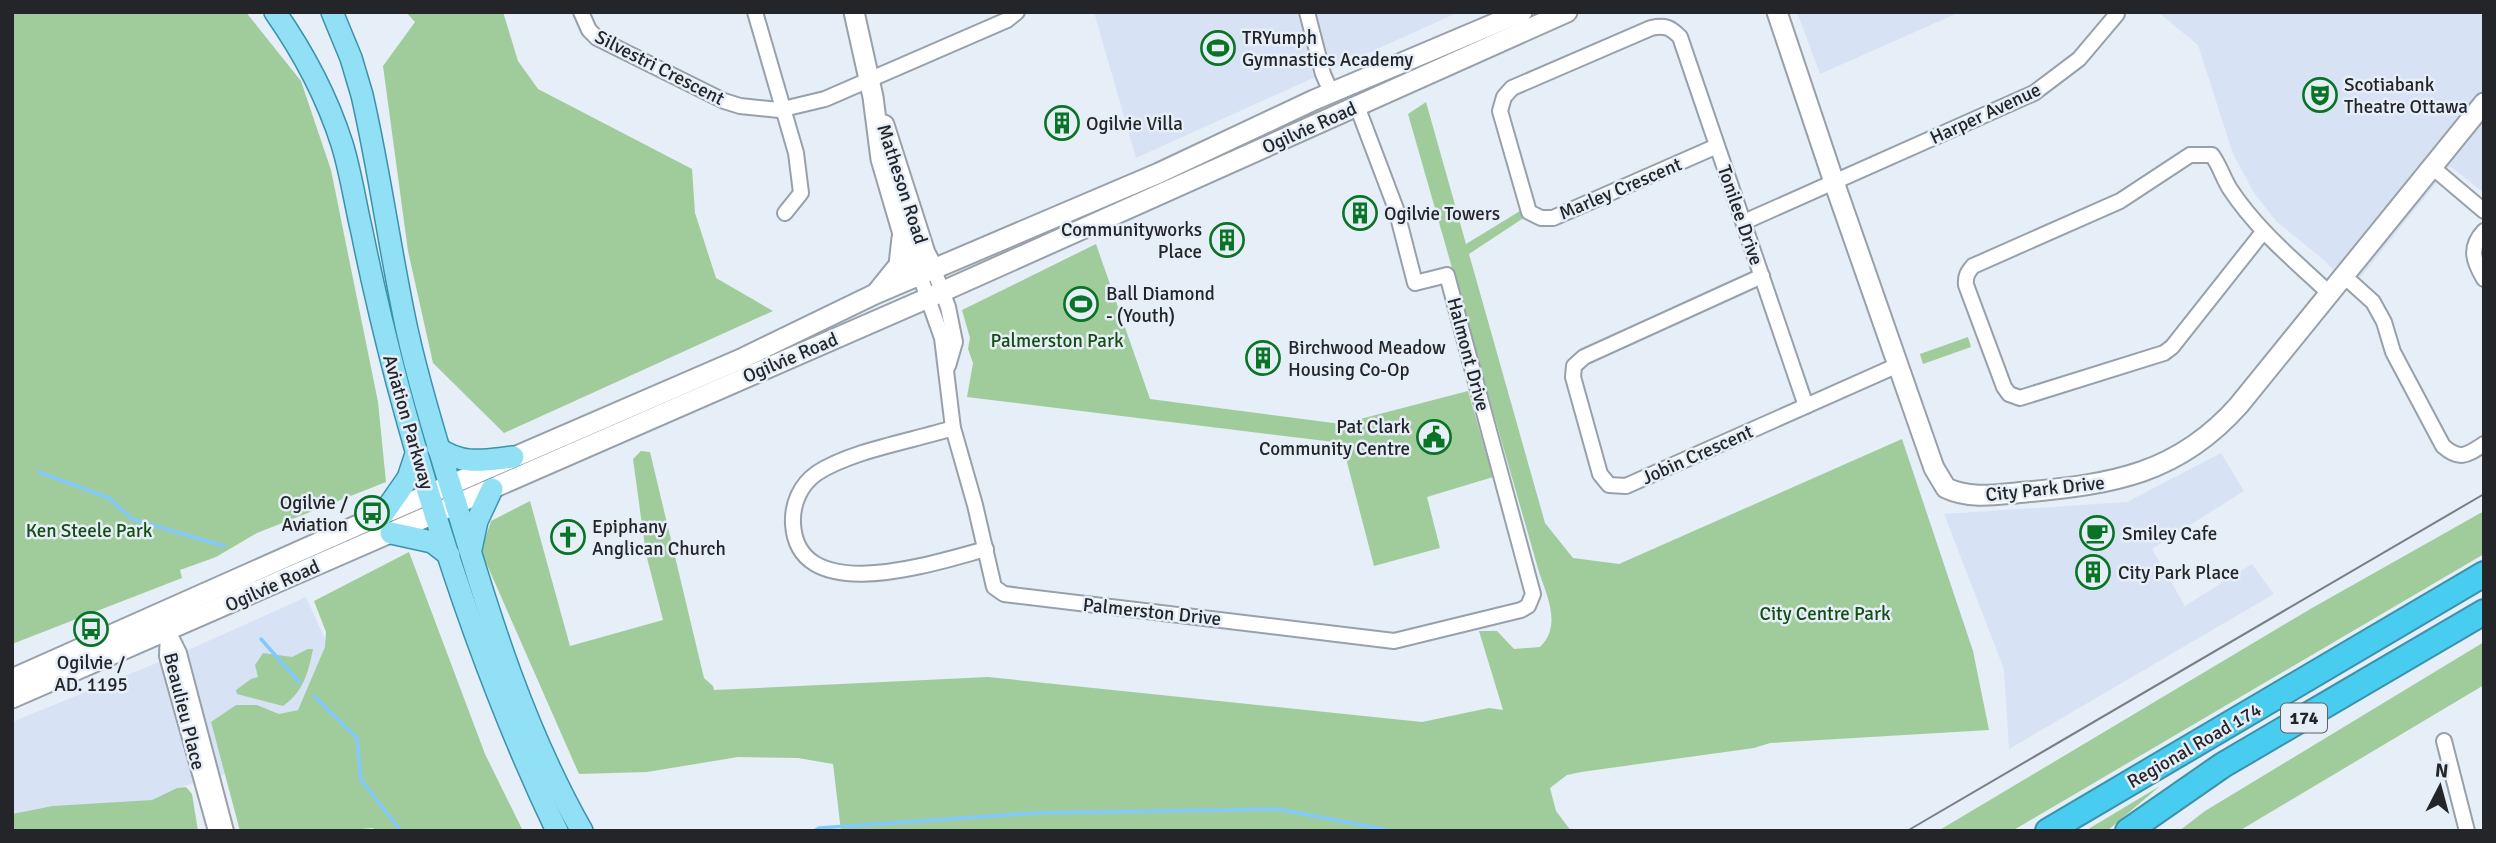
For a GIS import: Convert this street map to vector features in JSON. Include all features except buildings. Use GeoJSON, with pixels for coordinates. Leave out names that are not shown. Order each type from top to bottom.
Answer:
{"type":"FeatureCollection","features":[{"type":"Feature","properties":{"kind":"highway","name":"Regional Road 174"},"geometry":{"type":"LineString","coordinates":[[2048,831],[2484,574]]}},
{"type":"Feature","properties":{"kind":"highway","name":"Regional Road 174"},"geometry":{"type":"LineString","coordinates":[[2128,831],[2223,765],[2484,612]]}},
{"type":"Feature","properties":{"kind":"main road","name":"Aviation Parkway"},"geometry":{"type":"LineString","coordinates":[[275,12],[308,66],[341,143],[379,311],[417,451],[472,629],[509,727],[557,831]]}},
{"type":"Feature","properties":{"kind":"main road","name":"Aviation Parkway"},"geometry":{"type":"LineString","coordinates":[[332,12],[351,58],[362,95],[408,333],[438,448],[470,554],[510,674],[536,736],[582,831]]}},
{"type":"Feature","properties":{"kind":"main road","name":"Matheson Road"},"geometry":{"type":"LineString","coordinates":[[854,12],[872,88],[881,159],[903,234],[927,273]]}},
{"type":"Feature","properties":{"kind":"main road","name":"Ogilvie Road"},"geometry":{"type":"LineString","coordinates":[[12,698],[71,663],[453,495],[513,457],[741,359],[875,295],[1159,173],[1331,92],[1522,12]]}},
{"type":"Feature","properties":{"kind":"main road","name":"Ogilvie Road"},"geometry":{"type":"LineString","coordinates":[[453,495],[492,489],[1567,12]]}},
{"type":"Feature","properties":{"kind":"main road","name":"City Park Drive"},"geometry":{"type":"LineString","coordinates":[[1777,12],[1833,182],[1934,468],[1947,488],[1973,496],[2106,482],[2171,460],[2222,424],[2484,103]]}},
{"type":"Feature","properties":{"kind":"main road","name":"Matheson Road"},"geometry":{"type":"LineString","coordinates":[[872,88],[925,253],[927,273]]}},
{"type":"Feature","properties":{"kind":"main road"},"geometry":{"type":"LineString","coordinates":[[875,295],[899,265],[903,234]]}},
{"type":"Feature","properties":{"kind":"main road"},"geometry":{"type":"LineString","coordinates":[[438,448],[459,460],[513,457]]}},
{"type":"Feature","properties":{"kind":"main road"},"geometry":{"type":"LineString","coordinates":[[417,451],[387,524],[432,542],[449,555]]}},
{"type":"Feature","properties":{"kind":"main road"},"geometry":{"type":"LineString","coordinates":[[470,554],[477,521],[492,489]]}},
{"type":"Feature","properties":{"kind":"main road","name":"Ogilvie Road"},"geometry":{"type":"LineString","coordinates":[[12,678],[71,663],[168,631],[387,524]]}},
{"type":"Feature","properties":{"kind":"street","name":"Silvestri Crescent"},"geometry":{"type":"LineString","coordinates":[[581,12],[589,30],[597,38],[702,92],[740,106],[784,108],[872,88],[1007,20],[1017,12]]}},
{"type":"Feature","properties":{"kind":"street"},"geometry":{"type":"LineString","coordinates":[[755,12],[796,153],[801,193],[785,214]]}},
{"type":"Feature","properties":{"kind":"street"},"geometry":{"type":"LineString","coordinates":[[1307,12],[1323,74],[1331,92]]}},
{"type":"Feature","properties":{"kind":"street","name":"Harper Avenue"},"geometry":{"type":"LineString","coordinates":[[1744,222],[2034,93],[2079,59],[2117,14]]}},
{"type":"Feature","properties":{"kind":"street","name":"Marley Crescent"},"geometry":{"type":"LineString","coordinates":[[1669,27],[1651,28],[1512,88],[1504,97],[1500,111],[1528,212],[1541,218],[1553,218],[1717,146]]}},
{"type":"Feature","properties":{"kind":"street","name":"Tonilee Drive"},"geometry":{"type":"LineString","coordinates":[[1669,27],[1680,37],[1806,406]]}},
{"type":"Feature","properties":{"kind":"street","name":"Halmont Drive"},"geometry":{"type":"LineString","coordinates":[[1357,106],[1396,209],[1415,283],[1447,275],[1521,544],[1532,594],[1528,605]]}},
{"type":"Feature","properties":{"kind":"street"},"geometry":{"type":"LineString","coordinates":[[2263,232],[2172,347],[2164,353],[2021,398],[2009,394],[2004,387],[1966,285],[1965,278],[1973,266],[2120,201],[2190,155],[2212,155],[2219,164],[2228,187],[2263,232],[2329,293]]}},
{"type":"Feature","properties":{"kind":"street"},"geometry":{"type":"LineString","coordinates":[[2432,167],[2484,211]]}},
{"type":"Feature","properties":{"kind":"street"},"geometry":{"type":"LineString","coordinates":[[2481,234],[2474,247],[2473,256],[2484,279]]}},
{"type":"Feature","properties":{"kind":"street","name":"Palmerston Drive"},"geometry":{"type":"LineString","coordinates":[[927,273],[935,294],[953,428],[994,587],[1004,594],[1394,641],[1521,610],[1528,605]]}},
{"type":"Feature","properties":{"kind":"street"},"geometry":{"type":"LineString","coordinates":[[2343,275],[2373,302],[2384,322],[2393,352],[2443,446],[2454,455],[2460,456],[2484,444]]}},
{"type":"Feature","properties":{"kind":"street","name":"Jobin Crescent"},"geometry":{"type":"LineString","coordinates":[[1762,276],[1584,356],[1574,366],[1573,377],[1600,474],[1609,485],[1626,485],[1898,365]]}},
{"type":"Feature","properties":{"kind":"street"},"geometry":{"type":"LineString","coordinates":[[953,428],[879,449],[815,475],[805,485],[794,504],[794,537],[805,558],[832,570],[858,573],[905,570],[986,550]]}},
{"type":"Feature","properties":{"kind":"street","name":"Beaulieu Place"},"geometry":{"type":"LineString","coordinates":[[168,631],[167,656],[216,831]]}},
{"type":"Feature","properties":{"kind":"street","name":"Beaulieu Place"},"geometry":{"type":"LineString","coordinates":[[168,631],[179,653],[226,831]]}},
{"type":"Feature","properties":{"kind":"street"},"geometry":{"type":"LineString","coordinates":[[2444,741],[2467,831]]}},
{"type":"Feature","properties":{"kind":"shaded area"},"geometry":{"type":"Polygon","coordinates":[[[1094,12],[1459,12],[1136,158],[1094,12]]]}},
{"type":"Feature","properties":{"kind":"shaded area"},"geometry":{"type":"Polygon","coordinates":[[[1797,12],[1960,12],[1820,74],[1797,12]]]}},
{"type":"Feature","properties":{"kind":"shaded area","name":"Scotiabank Theatre Ottawa"},"geometry":{"type":"Polygon","coordinates":[[[2158,12],[2484,12],[2484,193],[2450,166],[2351,289],[2325,261],[2276,221],[2254,193],[2233,154],[2198,45],[2158,12]]]}},
{"type":"Feature","properties":{"kind":"shaded area"},"geometry":{"type":"Polygon","coordinates":[[[2221,453],[2244,491],[2152,549],[2185,606],[2252,564],[2274,594],[2009,749],[2004,669],[1944,514],[2127,502],[2221,453]]]}},
{"type":"Feature","properties":{"kind":"shaded area"},"geometry":{"type":"Polygon","coordinates":[[[306,597],[341,675],[298,710],[279,714],[257,705],[211,722],[225,774],[177,788],[152,800],[12,816],[12,722],[186,651],[306,597]]]}},
{"type":"Feature","properties":{"kind":"green space","name":"Ken Steele Park"},"geometry":{"type":"Polygon","coordinates":[[[12,12],[246,12],[301,81],[331,170],[378,402],[386,482],[257,533],[216,557],[180,570],[182,578],[12,644],[12,12]]]}},
{"type":"Feature","properties":{"kind":"green space"},"geometry":{"type":"Polygon","coordinates":[[[406,12],[503,12],[518,61],[538,89],[692,169],[695,213],[716,278],[773,311],[504,433],[433,363],[408,251],[383,66],[415,22],[406,12]]]}},
{"type":"Feature","properties":{"kind":"green space","name":"City Centre Park"},"geometry":{"type":"Polygon","coordinates":[[[1426,102],[1466,244],[1520,211],[1525,217],[1469,254],[1545,523],[1573,558],[1619,564],[1902,439],[1973,651],[1989,730],[1770,743],[1754,748],[1567,775],[1550,788],[1556,811],[1571,831],[841,831],[833,764],[798,758],[738,757],[647,772],[579,774],[481,551],[491,521],[530,501],[570,646],[663,620],[646,554],[633,459],[641,451],[650,452],[704,678],[714,690],[988,677],[1422,722],[1489,708],[1503,710],[1479,631],[1497,631],[1514,649],[1540,647],[1550,630],[1551,611],[1408,114],[1426,102]]]}},
{"type":"Feature","properties":{"kind":"green space","name":"Palmerston Park"},"geometry":{"type":"Polygon","coordinates":[[[1096,244],[1150,399],[1341,424],[1468,391],[1493,477],[1427,497],[1440,548],[1374,566],[1342,443],[967,397],[973,363],[968,349],[970,338],[962,310],[1096,244]]]}},
{"type":"Feature","properties":{"kind":"green space"},"geometry":{"type":"Polygon","coordinates":[[[1968,337],[1971,347],[1923,364],[1920,354],[1968,337]]]}},
{"type":"Feature","properties":{"kind":"green space"},"geometry":{"type":"Polygon","coordinates":[[[2484,511],[2484,554],[2012,831],[1938,831],[2312,608],[2484,511]]]}},
{"type":"Feature","properties":{"kind":"green space"},"geometry":{"type":"Polygon","coordinates":[[[409,552],[485,754],[523,831],[381,831],[372,828],[343,831],[240,831],[211,722],[236,705],[257,705],[279,714],[298,710],[325,647],[326,632],[314,601],[409,552]]]}},
{"type":"Feature","properties":{"kind":"green space"},"geometry":{"type":"Polygon","coordinates":[[[2484,642],[2484,685],[2239,831],[2179,831],[2205,811],[2484,642]]]}},
{"type":"Feature","properties":{"kind":"green space"},"geometry":{"type":"Polygon","coordinates":[[[313,649],[304,681],[296,694],[283,706],[237,694],[236,690],[258,677],[255,665],[263,653],[292,657],[313,649]]]}},
{"type":"Feature","properties":{"kind":"green space"},"geometry":{"type":"Polygon","coordinates":[[[2160,786],[2107,831],[2085,831],[2160,786]]]}},
{"type":"Feature","properties":{"kind":"green space"},"geometry":{"type":"Polygon","coordinates":[[[186,787],[192,794],[198,831],[12,831],[12,814],[53,806],[152,800],[177,788],[186,787]]]}},
{"type":"Feature","properties":{"kind":"waterway"},"geometry":{"type":"LineString","coordinates":[[39,472],[109,498],[132,519],[224,546]]}},
{"type":"Feature","properties":{"kind":"waterway"},"geometry":{"type":"LineString","coordinates":[[261,639],[299,682]]}},
{"type":"Feature","properties":{"kind":"waterway"},"geometry":{"type":"LineString","coordinates":[[314,696],[357,738],[361,780],[401,831]]}},
{"type":"Feature","properties":{"kind":"waterway"},"geometry":{"type":"LineString","coordinates":[[814,831],[819,828],[1035,813],[1277,809],[1393,831]]}},
{"type":"Feature","properties":{"kind":"tram line"},"geometry":{"type":"LineString","coordinates":[[1907,831],[2484,494]]}},
{"type":"Feature","properties":{"kind":"place","name":"TRYumph Gymnastics Academy"},"geometry":{"type":"Point","coordinates":[1218,48]}},
{"type":"Feature","properties":{"kind":"place","name":"Scotiabank Theatre Ottawa"},"geometry":{"type":"Point","coordinates":[2320,95]}},
{"type":"Feature","properties":{"kind":"place","name":"Ogilvie Villa"},"geometry":{"type":"Point","coordinates":[1062,123]}},
{"type":"Feature","properties":{"kind":"place","name":"Ogilvie Towers"},"geometry":{"type":"Point","coordinates":[1360,213]}},
{"type":"Feature","properties":{"kind":"place","name":"Communityworks Place"},"geometry":{"type":"Point","coordinates":[1227,240]}},
{"type":"Feature","properties":{"kind":"place","name":"Ball Diamond - (Youth)"},"geometry":{"type":"Point","coordinates":[1081,304]}},
{"type":"Feature","properties":{"kind":"place","name":"Birchwood Meadow Housing Co-Op"},"geometry":{"type":"Point","coordinates":[1263,358]}},
{"type":"Feature","properties":{"kind":"place","name":"Pat Clark Community Centre"},"geometry":{"type":"Point","coordinates":[1434,437]}},
{"type":"Feature","properties":{"kind":"place","name":"Ogilvie / Aviation"},"geometry":{"type":"Point","coordinates":[372,513]}},
{"type":"Feature","properties":{"kind":"place","name":"Smiley Cafe"},"geometry":{"type":"Point","coordinates":[2097,533]}},
{"type":"Feature","properties":{"kind":"place","name":"Epiphany Anglican Church"},"geometry":{"type":"Point","coordinates":[568,537]}},
{"type":"Feature","properties":{"kind":"place","name":"City Park Place"},"geometry":{"type":"Point","coordinates":[2093,572]}},
{"type":"Feature","properties":{"kind":"place","name":"Ogilvie / AD. 1195"},"geometry":{"type":"Point","coordinates":[91,629]}}]}
